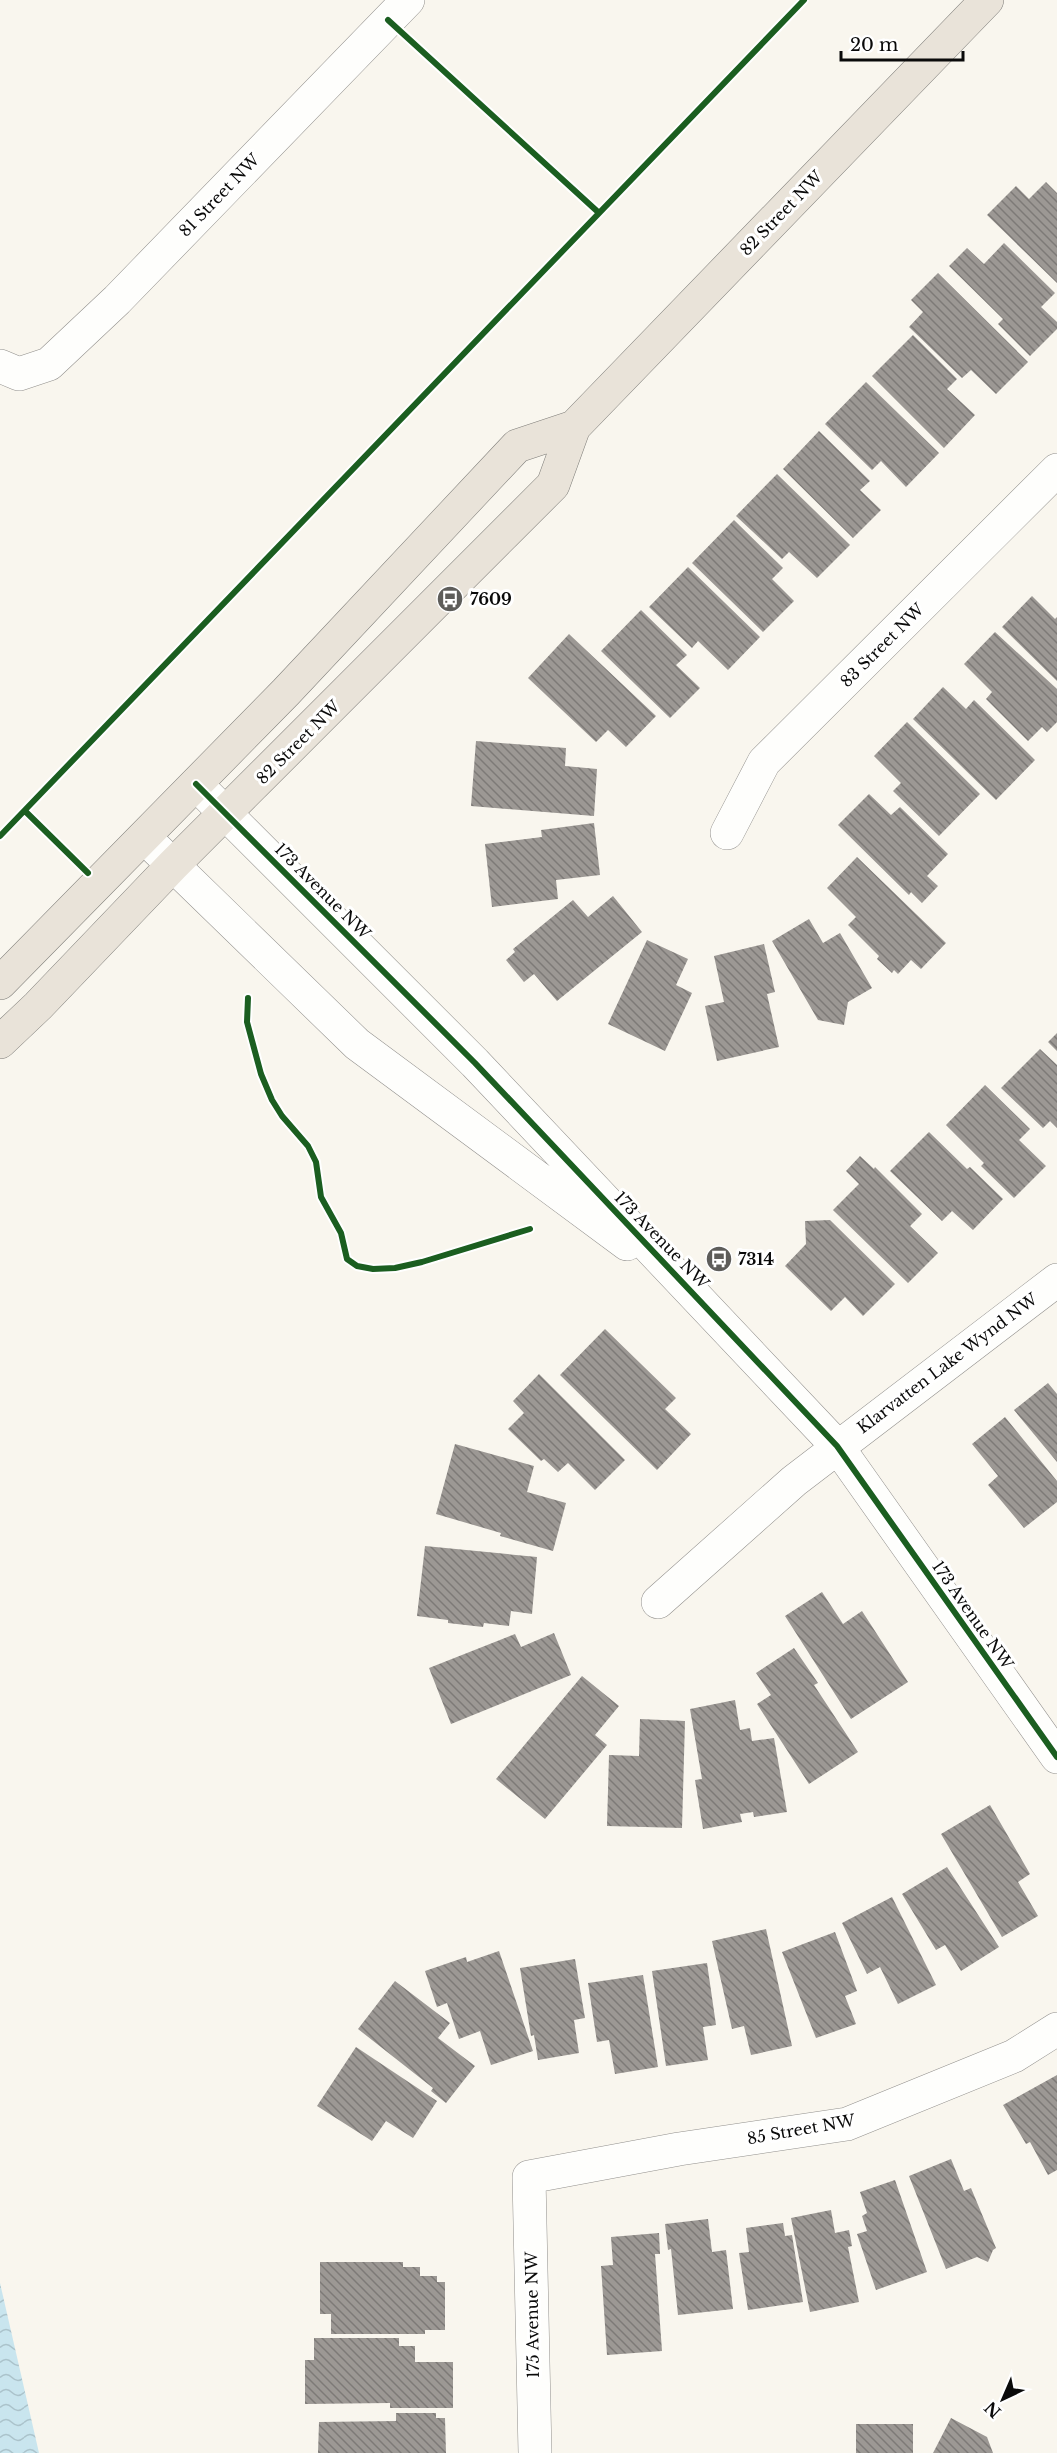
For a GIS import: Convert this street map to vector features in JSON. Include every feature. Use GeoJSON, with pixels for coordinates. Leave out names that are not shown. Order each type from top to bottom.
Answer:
{"type":"FeatureCollection","features":[{"type":"Feature","properties":{"kind":"main road","name":"82 Street NW"},"geometry":{"type":"LineString","coordinates":[[0,1042],[38,1006],[172,866],[553,485],[574,427],[987,0]]}},
{"type":"Feature","properties":{"kind":"main road","name":"82 Street NW"},"geometry":{"type":"LineString","coordinates":[[0,983],[286,692],[517,446],[574,427]]}},
{"type":"Feature","properties":{"kind":"street","name":"81 Street NW"},"geometry":{"type":"LineString","coordinates":[[9,370],[48,364],[117,300],[408,0]]}},
{"type":"Feature","properties":{"kind":"street","name":"83 Street NW"},"geometry":{"type":"LineString","coordinates":[[727,833],[764,762],[1057,470]]}},
{"type":"Feature","properties":{"kind":"street","name":"173 Avenue NW"},"geometry":{"type":"LineString","coordinates":[[196,784],[475,1063],[837,1446],[1057,1757]]}},
{"type":"Feature","properties":{"kind":"street","name":"173 Avenue NW"},"geometry":{"type":"LineString","coordinates":[[144,837],[357,1044],[696,1295]]}},
{"type":"Feature","properties":{"kind":"street","name":"Klarvatten Lake Wynd NW"},"geometry":{"type":"LineString","coordinates":[[837,1446],[1057,1280]]}},
{"type":"Feature","properties":{"kind":"street"},"geometry":{"type":"LineString","coordinates":[[658,1602],[794,1481],[837,1446]]}},
{"type":"Feature","properties":{"kind":"street","name":"85 Street NW"},"geometry":{"type":"LineString","coordinates":[[529,2177],[679,2149],[847,2124],[1014,2056],[1057,2029]]}},
{"type":"Feature","properties":{"kind":"street","name":"175 Avenue NW"},"geometry":{"type":"LineString","coordinates":[[529,2177],[535,2453]]}},
{"type":"Feature","properties":{"kind":"water"},"geometry":{"type":"Polygon","coordinates":[[[0,2283],[39,2453],[0,2453],[0,2283]]]}},
{"type":"Feature","properties":{"kind":"building"},"geometry":{"type":"Polygon","coordinates":[[[1046,182],[1057,193],[1057,283],[987,215],[1016,186],[1029,199],[1046,182]]]}},
{"type":"Feature","properties":{"kind":"building"},"geometry":{"type":"Polygon","coordinates":[[[1004,243],[1055,293],[1041,307],[1057,322],[1057,329],[1030,356],[998,324],[1003,319],[949,266],[967,248],[984,264],[1004,243]]]}},
{"type":"Feature","properties":{"kind":"building"},"geometry":{"type":"Polygon","coordinates":[[[938,273],[1028,362],[996,394],[971,370],[962,378],[909,327],[923,312],[911,300],[938,273]]]}},
{"type":"Feature","properties":{"kind":"building"},"geometry":{"type":"Polygon","coordinates":[[[913,335],[957,379],[947,389],[975,415],[944,448],[872,376],[913,335]]]}},
{"type":"Feature","properties":{"kind":"building"},"geometry":{"type":"Polygon","coordinates":[[[866,382],[939,453],[906,487],[881,461],[872,470],[825,424],[866,382]]]}},
{"type":"Feature","properties":{"kind":"building"},"geometry":{"type":"Polygon","coordinates":[[[819,431],[870,481],[860,490],[881,510],[853,538],[783,469],[819,431]]]}},
{"type":"Feature","properties":{"kind":"building"},"geometry":{"type":"Polygon","coordinates":[[[777,474],[850,545],[817,578],[789,552],[782,559],[736,516],[777,474]]]}},
{"type":"Feature","properties":{"kind":"building"},"geometry":{"type":"Polygon","coordinates":[[[734,520],[783,568],[772,579],[794,601],[763,632],[692,563],[734,520]]]}},
{"type":"Feature","properties":{"kind":"building"},"geometry":{"type":"Polygon","coordinates":[[[688,567],[760,637],[728,670],[698,641],[692,648],[649,607],[688,567]]]}},
{"type":"Feature","properties":{"kind":"building"},"geometry":{"type":"Polygon","coordinates":[[[1032,596],[1055,619],[1057,617],[1057,681],[1002,627],[1032,596]]]}},
{"type":"Feature","properties":{"kind":"building"},"geometry":{"type":"Polygon","coordinates":[[[641,610],[687,655],[676,665],[700,688],[670,718],[601,651],[641,610]]]}},
{"type":"Feature","properties":{"kind":"building"},"geometry":{"type":"Polygon","coordinates":[[[995,632],[1057,689],[1057,722],[1047,732],[1042,727],[1028,741],[986,699],[992,692],[964,664],[995,632]]]}},
{"type":"Feature","properties":{"kind":"building"},"geometry":{"type":"Polygon","coordinates":[[[569,634],[656,716],[626,747],[608,730],[596,742],[528,678],[569,634]]]}},
{"type":"Feature","properties":{"kind":"building"},"geometry":{"type":"Polygon","coordinates":[[[943,687],[966,709],[974,700],[1035,760],[996,800],[913,719],[943,687]]]}},
{"type":"Feature","properties":{"kind":"building"},"geometry":{"type":"Polygon","coordinates":[[[907,722],[980,794],[939,836],[893,791],[901,783],[874,756],[907,722]]]}},
{"type":"Feature","properties":{"kind":"building"},"geometry":{"type":"Polygon","coordinates":[[[476,741],[566,748],[565,766],[597,769],[594,816],[471,806],[476,741]]]}},
{"type":"Feature","properties":{"kind":"building"},"geometry":{"type":"Polygon","coordinates":[[[869,794],[891,815],[900,807],[948,854],[927,876],[938,886],[922,903],[911,892],[909,895],[838,825],[869,794]]]}},
{"type":"Feature","properties":{"kind":"building"},"geometry":{"type":"Polygon","coordinates":[[[594,823],[600,875],[556,880],[558,899],[492,907],[485,844],[542,837],[541,830],[594,823]]]}},
{"type":"Feature","properties":{"kind":"building"},"geometry":{"type":"Polygon","coordinates":[[[857,857],[946,943],[921,969],[911,960],[898,974],[894,970],[892,973],[877,959],[879,956],[848,925],[856,917],[827,888],[857,857]]]}},
{"type":"Feature","properties":{"kind":"building"},"geometry":{"type":"Polygon","coordinates":[[[613,896],[642,932],[557,1001],[534,974],[524,982],[506,960],[515,952],[513,949],[573,900],[588,917],[613,896]]]}},
{"type":"Feature","properties":{"kind":"building"},"geometry":{"type":"Polygon","coordinates":[[[809,919],[823,943],[840,933],[872,988],[848,1002],[844,1025],[818,1020],[772,941],[809,919]]]}},
{"type":"Feature","properties":{"kind":"building"},"geometry":{"type":"Polygon","coordinates":[[[647,940],[688,959],[676,985],[692,993],[665,1051],[608,1024],[647,940]]]}},
{"type":"Feature","properties":{"kind":"building"},"geometry":{"type":"Polygon","coordinates":[[[764,944],[775,992],[767,994],[779,1047],[717,1061],[705,1006],[724,1002],[714,956],[764,944]]]}},
{"type":"Feature","properties":{"kind":"building"},"geometry":{"type":"Polygon","coordinates":[[[1057,1033],[1057,1051],[1048,1042],[1057,1033]]]}},
{"type":"Feature","properties":{"kind":"building"},"geometry":{"type":"Polygon","coordinates":[[[1040,1049],[1057,1065],[1057,1128],[1050,1121],[1043,1128],[1001,1088],[1040,1049]]]}},
{"type":"Feature","properties":{"kind":"building"},"geometry":{"type":"Polygon","coordinates":[[[985,1085],[1030,1129],[1019,1140],[1046,1166],[1014,1198],[981,1166],[984,1163],[946,1125],[985,1085]]]}},
{"type":"Feature","properties":{"kind":"building"},"geometry":{"type":"Polygon","coordinates":[[[929,1132],[967,1169],[970,1167],[1003,1199],[973,1230],[952,1211],[942,1221],[890,1171],[929,1132]]]}},
{"type":"Feature","properties":{"kind":"building"},"geometry":{"type":"Polygon","coordinates":[[[860,1156],[874,1169],[875,1167],[922,1214],[910,1226],[938,1253],[908,1283],[833,1210],[859,1184],[846,1171],[860,1156]]]}},
{"type":"Feature","properties":{"kind":"building"},"geometry":{"type":"Polygon","coordinates":[[[830,1220],[895,1284],[863,1316],[845,1297],[831,1311],[785,1266],[806,1244],[805,1221],[830,1220]]]}},
{"type":"Feature","properties":{"kind":"building"},"geometry":{"type":"Polygon","coordinates":[[[605,1329],[676,1398],[665,1409],[691,1434],[657,1470],[560,1375],[605,1329]]]}},
{"type":"Feature","properties":{"kind":"building"},"geometry":{"type":"Polygon","coordinates":[[[539,1374],[625,1460],[595,1490],[568,1463],[558,1472],[544,1459],[541,1461],[508,1429],[524,1413],[513,1401],[539,1374]]]}},
{"type":"Feature","properties":{"kind":"building"},"geometry":{"type":"Polygon","coordinates":[[[1048,1383],[1057,1394],[1057,1462],[1014,1410],[1048,1383]]]}},
{"type":"Feature","properties":{"kind":"building"},"geometry":{"type":"Polygon","coordinates":[[[1005,1417],[1057,1481],[1057,1502],[1024,1528],[988,1485],[998,1476],[972,1444],[1005,1417]]]}},
{"type":"Feature","properties":{"kind":"building"},"geometry":{"type":"Polygon","coordinates":[[[455,1444],[534,1466],[527,1492],[566,1503],[553,1551],[436,1514],[455,1444]]]}},
{"type":"Feature","properties":{"kind":"building"},"geometry":{"type":"Polygon","coordinates":[[[425,1546],[537,1557],[532,1614],[511,1611],[509,1626],[484,1623],[483,1627],[448,1623],[448,1620],[417,1616],[425,1546]]]}},
{"type":"Feature","properties":{"kind":"building"},"geometry":{"type":"Polygon","coordinates":[[[822,1592],[843,1624],[862,1611],[908,1682],[851,1719],[785,1616],[822,1592]]]}},
{"type":"Feature","properties":{"kind":"building"},"geometry":{"type":"Polygon","coordinates":[[[554,1633],[571,1675],[451,1724],[429,1668],[515,1634],[521,1647],[554,1633]]]}},
{"type":"Feature","properties":{"kind":"building"},"geometry":{"type":"Polygon","coordinates":[[[794,1648],[818,1683],[814,1685],[858,1752],[809,1784],[757,1704],[771,1695],[756,1673],[794,1648]]]}},
{"type":"Feature","properties":{"kind":"building"},"geometry":{"type":"Polygon","coordinates":[[[582,1676],[619,1706],[595,1735],[607,1745],[545,1819],[496,1779],[582,1676]]]}},
{"type":"Feature","properties":{"kind":"building"},"geometry":{"type":"Polygon","coordinates":[[[735,1700],[740,1730],[750,1728],[752,1741],[774,1738],[787,1812],[754,1817],[753,1812],[740,1814],[742,1822],[703,1829],[695,1780],[702,1779],[690,1709],[735,1700]]]}},
{"type":"Feature","properties":{"kind":"building"},"geometry":{"type":"Polygon","coordinates":[[[640,1719],[685,1721],[682,1828],[607,1826],[609,1755],[639,1756],[640,1719]]]}},
{"type":"Feature","properties":{"kind":"building"},"geometry":{"type":"Polygon","coordinates":[[[990,1805],[1030,1874],[1018,1882],[1038,1916],[1002,1937],[941,1834],[990,1805]]]}},
{"type":"Feature","properties":{"kind":"building"},"geometry":{"type":"Polygon","coordinates":[[[947,1867],[999,1947],[961,1971],[945,1945],[936,1950],[902,1894],[947,1867]]]}},
{"type":"Feature","properties":{"kind":"building"},"geometry":{"type":"Polygon","coordinates":[[[892,1897],[936,1985],[898,2004],[880,1967],[867,1974],[842,1923],[892,1897]]]}},
{"type":"Feature","properties":{"kind":"building"},"geometry":{"type":"Polygon","coordinates":[[[766,1929],[792,2046],[751,2055],[744,2026],[732,2029],[712,1941],[766,1929]]]}},
{"type":"Feature","properties":{"kind":"building"},"geometry":{"type":"Polygon","coordinates":[[[835,1932],[857,1991],[845,1996],[856,2024],[816,2038],[782,1952],[835,1932]]]}},
{"type":"Feature","properties":{"kind":"building"},"geometry":{"type":"Polygon","coordinates":[[[499,1951],[533,2051],[491,2065],[480,2031],[459,2039],[447,2003],[437,2007],[425,1971],[466,1957],[467,1962],[499,1951]]]}},
{"type":"Feature","properties":{"kind":"building"},"geometry":{"type":"Polygon","coordinates":[[[575,1959],[585,2018],[574,2020],[579,2053],[538,2060],[534,2035],[531,2036],[520,1968],[575,1959]]]}},
{"type":"Feature","properties":{"kind":"building"},"geometry":{"type":"Polygon","coordinates":[[[707,1963],[716,2025],[703,2027],[708,2060],[666,2066],[652,1971],[707,1963]]]}},
{"type":"Feature","properties":{"kind":"building"},"geometry":{"type":"Polygon","coordinates":[[[643,1975],[658,2067],[615,2074],[609,2040],[597,2042],[588,1983],[643,1975]]]}},
{"type":"Feature","properties":{"kind":"building"},"geometry":{"type":"Polygon","coordinates":[[[395,1981],[450,2023],[438,2038],[475,2066],[446,2103],[431,2091],[433,2088],[358,2029],[395,1981]]]}},
{"type":"Feature","properties":{"kind":"building"},"geometry":{"type":"Polygon","coordinates":[[[356,2047],[437,2101],[413,2138],[386,2121],[372,2141],[317,2106],[356,2047]]]}},
{"type":"Feature","properties":{"kind":"building"},"geometry":{"type":"Polygon","coordinates":[[[1057,2075],[1057,2170],[1048,2175],[1030,2142],[1026,2144],[1003,2105],[1057,2075]]]}},
{"type":"Feature","properties":{"kind":"building"},"geometry":{"type":"Polygon","coordinates":[[[951,2159],[964,2191],[971,2188],[996,2248],[988,2262],[977,2257],[946,2269],[909,2176],[951,2159]]]}},
{"type":"Feature","properties":{"kind":"building"},"geometry":{"type":"Polygon","coordinates":[[[895,2180],[927,2272],[876,2290],[857,2234],[867,2231],[862,2216],[867,2213],[860,2192],[895,2180]]]}},
{"type":"Feature","properties":{"kind":"building"},"geometry":{"type":"Polygon","coordinates":[[[831,2210],[835,2233],[849,2230],[852,2246],[848,2247],[859,2302],[810,2312],[791,2218],[831,2210]]]}},
{"type":"Feature","properties":{"kind":"building"},"geometry":{"type":"Polygon","coordinates":[[[708,2219],[712,2252],[726,2250],[733,2309],[678,2315],[671,2249],[668,2250],[665,2224],[708,2219]]]}},
{"type":"Feature","properties":{"kind":"building"},"geometry":{"type":"Polygon","coordinates":[[[783,2223],[785,2236],[792,2235],[803,2302],[748,2310],[739,2253],[749,2252],[746,2228],[783,2223]]]}},
{"type":"Feature","properties":{"kind":"building"},"geometry":{"type":"Polygon","coordinates":[[[659,2233],[660,2254],[655,2254],[662,2351],[607,2355],[601,2266],[613,2265],[611,2237],[659,2233]]]}},
{"type":"Feature","properties":{"kind":"building"},"geometry":{"type":"Polygon","coordinates":[[[320,2262],[403,2262],[403,2267],[420,2267],[420,2276],[437,2276],[437,2282],[445,2282],[445,2330],[425,2330],[425,2334],[331,2334],[331,2314],[320,2314],[320,2262]]]}},
{"type":"Feature","properties":{"kind":"building"},"geometry":{"type":"Polygon","coordinates":[[[314,2338],[399,2338],[399,2346],[415,2346],[415,2362],[453,2362],[453,2408],[390,2408],[390,2403],[305,2404],[305,2360],[314,2360],[314,2338]]]}},
{"type":"Feature","properties":{"kind":"building"},"geometry":{"type":"Polygon","coordinates":[[[396,2413],[436,2413],[436,2418],[445,2418],[446,2453],[318,2453],[319,2422],[396,2421],[396,2413]]]}},
{"type":"Feature","properties":{"kind":"building"},"geometry":{"type":"Polygon","coordinates":[[[951,2418],[987,2437],[993,2453],[933,2453],[951,2418]]]}},
{"type":"Feature","properties":{"kind":"building"},"geometry":{"type":"Polygon","coordinates":[[[856,2424],[913,2424],[913,2453],[856,2453],[856,2424]]]}},
{"type":"Feature","properties":{"kind":"cycle path"},"geometry":{"type":"LineString","coordinates":[[0,836],[804,0]]}},
{"type":"Feature","properties":{"kind":"cycle path"},"geometry":{"type":"LineString","coordinates":[[388,20],[598,212]]}},
{"type":"Feature","properties":{"kind":"cycle path"},"geometry":{"type":"LineString","coordinates":[[196,784],[475,1063],[837,1446],[1057,1757]]}},
{"type":"Feature","properties":{"kind":"cycle path"},"geometry":{"type":"LineString","coordinates":[[25,811],[88,873]]}},
{"type":"Feature","properties":{"kind":"cycle path"},"geometry":{"type":"LineString","coordinates":[[248,998],[247,1022],[261,1074],[272,1100],[282,1116],[308,1146],[316,1162],[321,1197],[341,1233],[347,1259],[357,1266],[373,1269],[395,1268],[530,1229]]}},
{"type":"Feature","properties":{"kind":"place","name":"7609"},"geometry":{"type":"Point","coordinates":[450,599]}},
{"type":"Feature","properties":{"kind":"place","name":"7314"},"geometry":{"type":"Point","coordinates":[719,1259]}}]}
